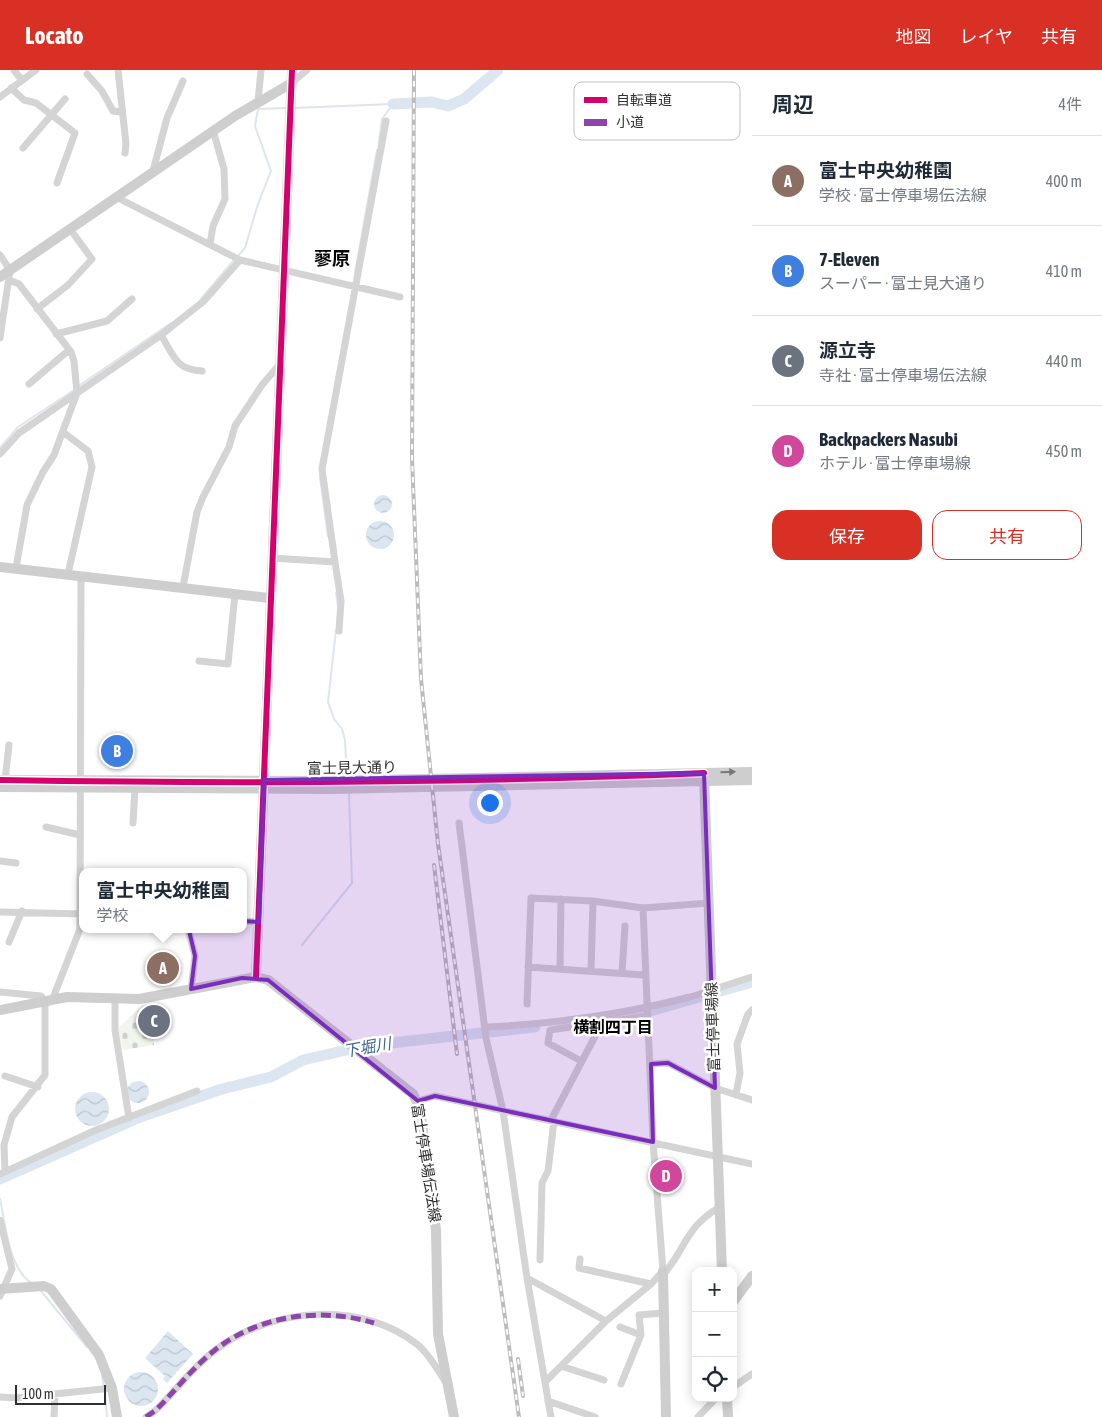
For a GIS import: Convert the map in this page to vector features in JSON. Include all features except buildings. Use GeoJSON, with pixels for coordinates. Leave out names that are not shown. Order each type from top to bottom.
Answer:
{"type":"FeatureCollection","features":[{"type":"Feature","properties":{"kind":"street"},"geometry":{"type":"LineString","coordinates":[[14,70],[21,80]]}},
{"type":"Feature","properties":{"kind":"street"},"geometry":{"type":"LineString","coordinates":[[0,98],[36,70]]}},
{"type":"Feature","properties":{"kind":"street"},"geometry":{"type":"LineString","coordinates":[[118,70],[121,112],[126,144],[125,153]]}},
{"type":"Feature","properties":{"kind":"street"},"geometry":{"type":"LineString","coordinates":[[258,102],[261,70]]}},
{"type":"Feature","properties":{"kind":"street"},"geometry":{"type":"LineString","coordinates":[[0,1010],[49,1000],[139,999],[256,977],[282,269],[292,70]]}},
{"type":"Feature","properties":{"kind":"street"},"geometry":{"type":"LineString","coordinates":[[6,276],[70,228],[153,171],[213,130],[290,84],[307,70]]}},
{"type":"Feature","properties":{"kind":"street"},"geometry":{"type":"LineString","coordinates":[[87,74],[102,91],[113,112],[121,112]]}},
{"type":"Feature","properties":{"kind":"street"},"geometry":{"type":"LineString","coordinates":[[153,171],[167,118],[183,81]]}},
{"type":"Feature","properties":{"kind":"street"},"geometry":{"type":"LineString","coordinates":[[11,88],[24,100],[36,103],[75,133],[57,183]]}},
{"type":"Feature","properties":{"kind":"street"},"geometry":{"type":"LineString","coordinates":[[23,148],[65,99]]}},
{"type":"Feature","properties":{"kind":"street"},"geometry":{"type":"LineString","coordinates":[[339,631],[341,601],[322,469],[386,121]]}},
{"type":"Feature","properties":{"kind":"street"},"geometry":{"type":"LineString","coordinates":[[210,244],[213,226],[225,199],[224,169],[213,130]]}},
{"type":"Feature","properties":{"kind":"street"},"geometry":{"type":"LineString","coordinates":[[116,197],[238,259],[400,297]]}},
{"type":"Feature","properties":{"kind":"street"},"geometry":{"type":"LineString","coordinates":[[37,308],[68,285],[92,259],[70,228]]}},
{"type":"Feature","properties":{"kind":"street"},"geometry":{"type":"LineString","coordinates":[[0,255],[6,276],[0,338]]}},
{"type":"Feature","properties":{"kind":"street"},"geometry":{"type":"LineString","coordinates":[[0,454],[19,433],[161,335],[204,301],[238,259]]}},
{"type":"Feature","properties":{"kind":"street"},"geometry":{"type":"LineString","coordinates":[[6,276],[19,284],[69,350],[74,361],[77,393],[54,455],[43,472],[27,505],[16,568]]}},
{"type":"Feature","properties":{"kind":"street"},"geometry":{"type":"LineString","coordinates":[[56,334],[107,321],[132,299]]}},
{"type":"Feature","properties":{"kind":"street"},"geometry":{"type":"LineString","coordinates":[[161,335],[180,365],[187,370],[202,371]]}},
{"type":"Feature","properties":{"kind":"street"},"geometry":{"type":"LineString","coordinates":[[30,384],[69,350]]}},
{"type":"Feature","properties":{"kind":"street"},"geometry":{"type":"LineString","coordinates":[[183,587],[197,512],[203,497],[229,447],[234,426],[270,373],[279,365]]}},
{"type":"Feature","properties":{"kind":"street"},"geometry":{"type":"LineString","coordinates":[[63,432],[88,451],[92,467],[68,574]]}},
{"type":"Feature","properties":{"kind":"street"},"geometry":{"type":"LineString","coordinates":[[272,558],[335,562]]}},
{"type":"Feature","properties":{"kind":"street"},"geometry":{"type":"LineString","coordinates":[[0,566],[270,598]]}},
{"type":"Feature","properties":{"kind":"street"},"geometry":{"type":"LineString","coordinates":[[80,868],[81,576]]}},
{"type":"Feature","properties":{"kind":"street"},"geometry":{"type":"LineString","coordinates":[[199,661],[228,664],[235,594]]}},
{"type":"Feature","properties":{"kind":"street"},"geometry":{"type":"LineString","coordinates":[[2,782],[9,745]]}},
{"type":"Feature","properties":{"kind":"street"},"geometry":{"type":"LineString","coordinates":[[704,778],[752,772]]}},
{"type":"Feature","properties":{"kind":"street"},"geometry":{"type":"LineString","coordinates":[[704,778],[752,780]]}},
{"type":"Feature","properties":{"kind":"street","name":"富士見大通り"},"geometry":{"type":"LineString","coordinates":[[2,782],[330,785],[704,778]]}},
{"type":"Feature","properties":{"kind":"street","name":"富士停車場線"},"geometry":{"type":"LineString","coordinates":[[704,778],[722,1267]]}},
{"type":"Feature","properties":{"kind":"street","name":"富士見大通り"},"geometry":{"type":"LineString","coordinates":[[80,784],[135,788],[264,785]]}},
{"type":"Feature","properties":{"kind":"street"},"geometry":{"type":"LineString","coordinates":[[133,823],[135,788]]}},
{"type":"Feature","properties":{"kind":"street"},"geometry":{"type":"LineString","coordinates":[[459,823],[486,1038],[503,1111],[527,1278],[551,1417]]}},
{"type":"Feature","properties":{"kind":"street"},"geometry":{"type":"LineString","coordinates":[[46,827],[80,835]]}},
{"type":"Feature","properties":{"kind":"street"},"geometry":{"type":"LineString","coordinates":[[0,861],[16,863]]}},
{"type":"Feature","properties":{"kind":"street"},"geometry":{"type":"LineString","coordinates":[[527,1004],[531,898],[593,901],[643,908],[709,903]]}},
{"type":"Feature","properties":{"kind":"street"},"geometry":{"type":"LineString","coordinates":[[560,968],[562,900]]}},
{"type":"Feature","properties":{"kind":"street"},"geometry":{"type":"LineString","coordinates":[[591,970],[593,901]]}},
{"type":"Feature","properties":{"kind":"street"},"geometry":{"type":"LineString","coordinates":[[643,908],[644,975],[651,1064],[653,1142],[663,1273],[666,1417]]}},
{"type":"Feature","properties":{"kind":"street"},"geometry":{"type":"LineString","coordinates":[[0,912],[22,911],[79,914]]}},
{"type":"Feature","properties":{"kind":"street"},"geometry":{"type":"LineString","coordinates":[[9,942],[22,911]]}},
{"type":"Feature","properties":{"kind":"street"},"geometry":{"type":"LineString","coordinates":[[247,921],[259,922]]}},
{"type":"Feature","properties":{"kind":"street"},"geometry":{"type":"LineString","coordinates":[[622,973],[625,926]]}},
{"type":"Feature","properties":{"kind":"street"},"geometry":{"type":"LineString","coordinates":[[79,931],[49,1000],[45,1075],[38,1087],[21,1104],[9,1124],[4,1145],[2,1173],[96,1130],[164,1102],[197,1091]]}},
{"type":"Feature","properties":{"kind":"street"},"geometry":{"type":"LineString","coordinates":[[189,933],[195,956],[191,989]]}},
{"type":"Feature","properties":{"kind":"street"},"geometry":{"type":"LineString","coordinates":[[528,967],[644,975]]}},
{"type":"Feature","properties":{"kind":"street","name":"富士停車場伝法線"},"geometry":{"type":"LineString","coordinates":[[256,977],[268,980],[413,1094],[418,1101],[436,1230],[438,1325],[446,1382],[454,1417]]}},
{"type":"Feature","properties":{"kind":"street"},"geometry":{"type":"LineString","coordinates":[[486,1027],[517,1025],[647,1006],[712,990],[752,977]]}},
{"type":"Feature","properties":{"kind":"street"},"geometry":{"type":"LineString","coordinates":[[0,992],[30,993],[49,1000]]}},
{"type":"Feature","properties":{"kind":"street"},"geometry":{"type":"LineString","coordinates":[[115,998],[115,1030],[129,1118]]}},
{"type":"Feature","properties":{"kind":"street"},"geometry":{"type":"LineString","coordinates":[[736,1094],[740,1073],[737,1044],[748,1014],[752,1010]]}},
{"type":"Feature","properties":{"kind":"street"},"geometry":{"type":"LineString","coordinates":[[581,1061],[548,1043],[550,1030],[648,1016]]}},
{"type":"Feature","properties":{"kind":"street"},"geometry":{"type":"LineString","coordinates":[[540,1260],[542,1182],[548,1171],[553,1121],[581,1061],[602,1023]]}},
{"type":"Feature","properties":{"kind":"street"},"geometry":{"type":"LineString","coordinates":[[651,1064],[668,1063],[715,1088],[752,1100]]}},
{"type":"Feature","properties":{"kind":"street"},"geometry":{"type":"LineString","coordinates":[[5,1076],[38,1087]]}},
{"type":"Feature","properties":{"kind":"street"},"geometry":{"type":"LineString","coordinates":[[418,1101],[435,1096],[752,1164]]}},
{"type":"Feature","properties":{"kind":"street"},"geometry":{"type":"LineString","coordinates":[[546,1381],[606,1320],[670,1267],[693,1227],[701,1219],[720,1207]]}},
{"type":"Feature","properties":{"kind":"street"},"geometry":{"type":"LineString","coordinates":[[0,1220],[12,1269],[1,1291]]}},
{"type":"Feature","properties":{"kind":"street"},"geometry":{"type":"LineString","coordinates":[[580,1259],[579,1268],[651,1284]]}},
{"type":"Feature","properties":{"kind":"street"},"geometry":{"type":"LineString","coordinates":[[737,1297],[752,1276]]}},
{"type":"Feature","properties":{"kind":"street"},"geometry":{"type":"LineString","coordinates":[[527,1278],[606,1320]]}},
{"type":"Feature","properties":{"kind":"street"},"geometry":{"type":"LineString","coordinates":[[1,1291],[35,1286],[51,1289],[99,1355],[117,1417]]}},
{"type":"Feature","properties":{"kind":"street"},"geometry":{"type":"LineString","coordinates":[[621,1384],[641,1334],[639,1315],[663,1313]]}},
{"type":"Feature","properties":{"kind":"street"},"geometry":{"type":"LineString","coordinates":[[146,1417],[156,1410],[209,1355],[251,1329],[273,1322],[322,1314],[346,1316],[374,1323],[404,1335],[420,1347],[446,1382]]}},
{"type":"Feature","properties":{"kind":"street"},"geometry":{"type":"LineString","coordinates":[[620,1327],[641,1334]]}},
{"type":"Feature","properties":{"kind":"street"},"geometry":{"type":"LineString","coordinates":[[561,1366],[604,1380]]}},
{"type":"Feature","properties":{"kind":"street"},"geometry":{"type":"LineString","coordinates":[[737,1383],[752,1374]]}},
{"type":"Feature","properties":{"kind":"street"},"geometry":{"type":"LineString","coordinates":[[0,1397],[16,1398],[55,1395],[110,1388]]}},
{"type":"Feature","properties":{"kind":"street"},"geometry":{"type":"LineString","coordinates":[[54,1417],[55,1395]]}},
{"type":"Feature","properties":{"kind":"street"},"geometry":{"type":"LineString","coordinates":[[548,1401],[595,1417]]}},
{"type":"Feature","properties":{"kind":"street"},"geometry":{"type":"LineString","coordinates":[[698,1417],[712,1402]]}},
{"type":"Feature","properties":{"kind":"street"},"geometry":{"type":"LineString","coordinates":[[727,1402],[728,1417]]}},
{"type":"Feature","properties":{"kind":"highlighted area"},"geometry":{"type":"Polygon","coordinates":[[[704,773],[715,1088],[668,1063],[651,1064],[653,1142],[435,1096],[418,1101],[268,980],[242,978],[191,989],[195,956],[186,918],[259,922],[264,780],[704,773]]]}},
{"type":"Feature","properties":{"kind":"green space"},"geometry":{"type":"Polygon","coordinates":[[[160,1003],[163,1012],[143,1014],[145,1033],[153,1033],[154,1045],[123,1050],[118,1028],[143,1005],[160,1003]]]}},
{"type":"Feature","properties":{"kind":"water"},"geometry":{"type":"Polygon","coordinates":[[[383,495],[391,500],[392,504],[387,512],[383,513],[375,508],[374,504],[379,496],[383,495]]]}},
{"type":"Feature","properties":{"kind":"water"},"geometry":{"type":"Polygon","coordinates":[[[380,521],[390,525],[394,535],[390,545],[380,549],[370,545],[366,535],[370,525],[380,521]]]}},
{"type":"Feature","properties":{"kind":"water"},"geometry":{"type":"Polygon","coordinates":[[[138,1081],[146,1084],[149,1092],[146,1100],[138,1103],[130,1100],[127,1092],[130,1084],[138,1081]]]}},
{"type":"Feature","properties":{"kind":"water"},"geometry":{"type":"Polygon","coordinates":[[[92,1092],[104,1097],[109,1109],[104,1121],[92,1126],[80,1121],[75,1109],[80,1097],[92,1092]]]}},
{"type":"Feature","properties":{"kind":"water"},"geometry":{"type":"Polygon","coordinates":[[[168,1331],[193,1354],[167,1383],[163,1379],[165,1376],[145,1358],[168,1331]]]}},
{"type":"Feature","properties":{"kind":"water"},"geometry":{"type":"Polygon","coordinates":[[[141,1372],[148,1373],[153,1377],[157,1382],[157,1396],[153,1401],[148,1405],[141,1406],[134,1405],[129,1401],[125,1396],[124,1389],[125,1382],[129,1377],[134,1373],[141,1372]]]}},
{"type":"Feature","properties":{"kind":"waterway"},"geometry":{"type":"LineString","coordinates":[[393,104],[432,102],[448,106],[464,99],[498,70]]}},
{"type":"Feature","properties":{"kind":"waterway"},"geometry":{"type":"LineString","coordinates":[[293,108],[393,104]]}},
{"type":"Feature","properties":{"kind":"waterway"},"geometry":{"type":"LineString","coordinates":[[379,142],[382,119],[393,104]]}},
{"type":"Feature","properties":{"kind":"waterway"},"geometry":{"type":"LineString","coordinates":[[237,257],[245,248],[258,204],[271,171],[255,126],[258,109],[286,108]]}},
{"type":"Feature","properties":{"kind":"waterway"},"geometry":{"type":"LineString","coordinates":[[355,273],[377,150]]}},
{"type":"Feature","properties":{"kind":"waterway"},"geometry":{"type":"LineString","coordinates":[[200,300],[234,260]]}},
{"type":"Feature","properties":{"kind":"waterway"},"geometry":{"type":"LineString","coordinates":[[80,385],[171,323]]}},
{"type":"Feature","properties":{"kind":"waterway"},"geometry":{"type":"LineString","coordinates":[[0,448],[18,427],[74,390]]}},
{"type":"Feature","properties":{"kind":"waterway"},"geometry":{"type":"LineString","coordinates":[[320,477],[328,536]]}},
{"type":"Feature","properties":{"kind":"waterway"},"geometry":{"type":"LineString","coordinates":[[336,593],[338,606]]}},
{"type":"Feature","properties":{"kind":"waterway"},"geometry":{"type":"LineString","coordinates":[[336,630],[328,702],[334,719],[342,729],[345,740],[347,778]]}},
{"type":"Feature","properties":{"kind":"waterway"},"geometry":{"type":"LineString","coordinates":[[302,945],[352,883],[349,793]]}},
{"type":"Feature","properties":{"kind":"waterway","name":"下堀川"},"geometry":{"type":"LineString","coordinates":[[603,1018],[650,1011],[752,982]]}},
{"type":"Feature","properties":{"kind":"waterway","name":"下堀川"},"geometry":{"type":"LineString","coordinates":[[0,1179],[140,1117],[222,1089],[271,1077],[303,1060],[364,1046],[535,1027]]}},
{"type":"Feature","properties":{"kind":"waterway"},"geometry":{"type":"LineString","coordinates":[[0,1199],[6,1233],[13,1256],[23,1276],[31,1283]]}},
{"type":"Feature","properties":{"kind":"waterway"},"geometry":{"type":"LineString","coordinates":[[41,1291],[87,1347]]}},
{"type":"Feature","properties":{"kind":"waterway"},"geometry":{"type":"LineString","coordinates":[[102,1375],[104,1387]]}},
{"type":"Feature","properties":{"kind":"waterway"},"geometry":{"type":"LineString","coordinates":[[105,1392],[107,1417]]}},
{"type":"Feature","properties":{"kind":"railway"},"geometry":{"type":"LineString","coordinates":[[414,70],[412,458],[421,679],[438,844],[519,1417]]}},
{"type":"Feature","properties":{"kind":"railway"},"geometry":{"type":"LineString","coordinates":[[434,865],[457,1054]]}},
{"type":"Feature","properties":{"kind":"railway"},"geometry":{"type":"LineString","coordinates":[[518,1359],[523,1396]]}},
{"type":"Feature","properties":{"kind":"marked path"},"geometry":{"type":"LineString","coordinates":[[146,1417],[156,1410],[192,1371],[215,1350],[232,1338],[251,1329],[291,1317],[312,1315],[354,1318],[374,1323]]}},
{"type":"Feature","properties":{"kind":"cycle path"},"geometry":{"type":"LineString","coordinates":[[256,977],[292,70]]}},
{"type":"Feature","properties":{"kind":"cycle path"},"geometry":{"type":"LineString","coordinates":[[0,780],[352,782],[704,773]]}},
{"type":"Feature","properties":{"kind":"place","name":"7-Eleven"},"geometry":{"type":"Point","coordinates":[117,751]}},
{"type":"Feature","properties":{"kind":"place","name":"富士中央幼稚園"},"geometry":{"type":"Point","coordinates":[163,968]}},
{"type":"Feature","properties":{"kind":"place","name":"源立寺"},"geometry":{"type":"Point","coordinates":[154,1021]}},
{"type":"Feature","properties":{"kind":"place","name":"Backpackers Nasubi"},"geometry":{"type":"Point","coordinates":[666,1176]}},
{"type":"Feature","properties":{"kind":"district","name":"蓼原"},"geometry":{"type":"Point","coordinates":[332,259]}},
{"type":"Feature","properties":{"kind":"district","name":"横割四丁目"},"geometry":{"type":"Point","coordinates":[613,1027]}}]}
